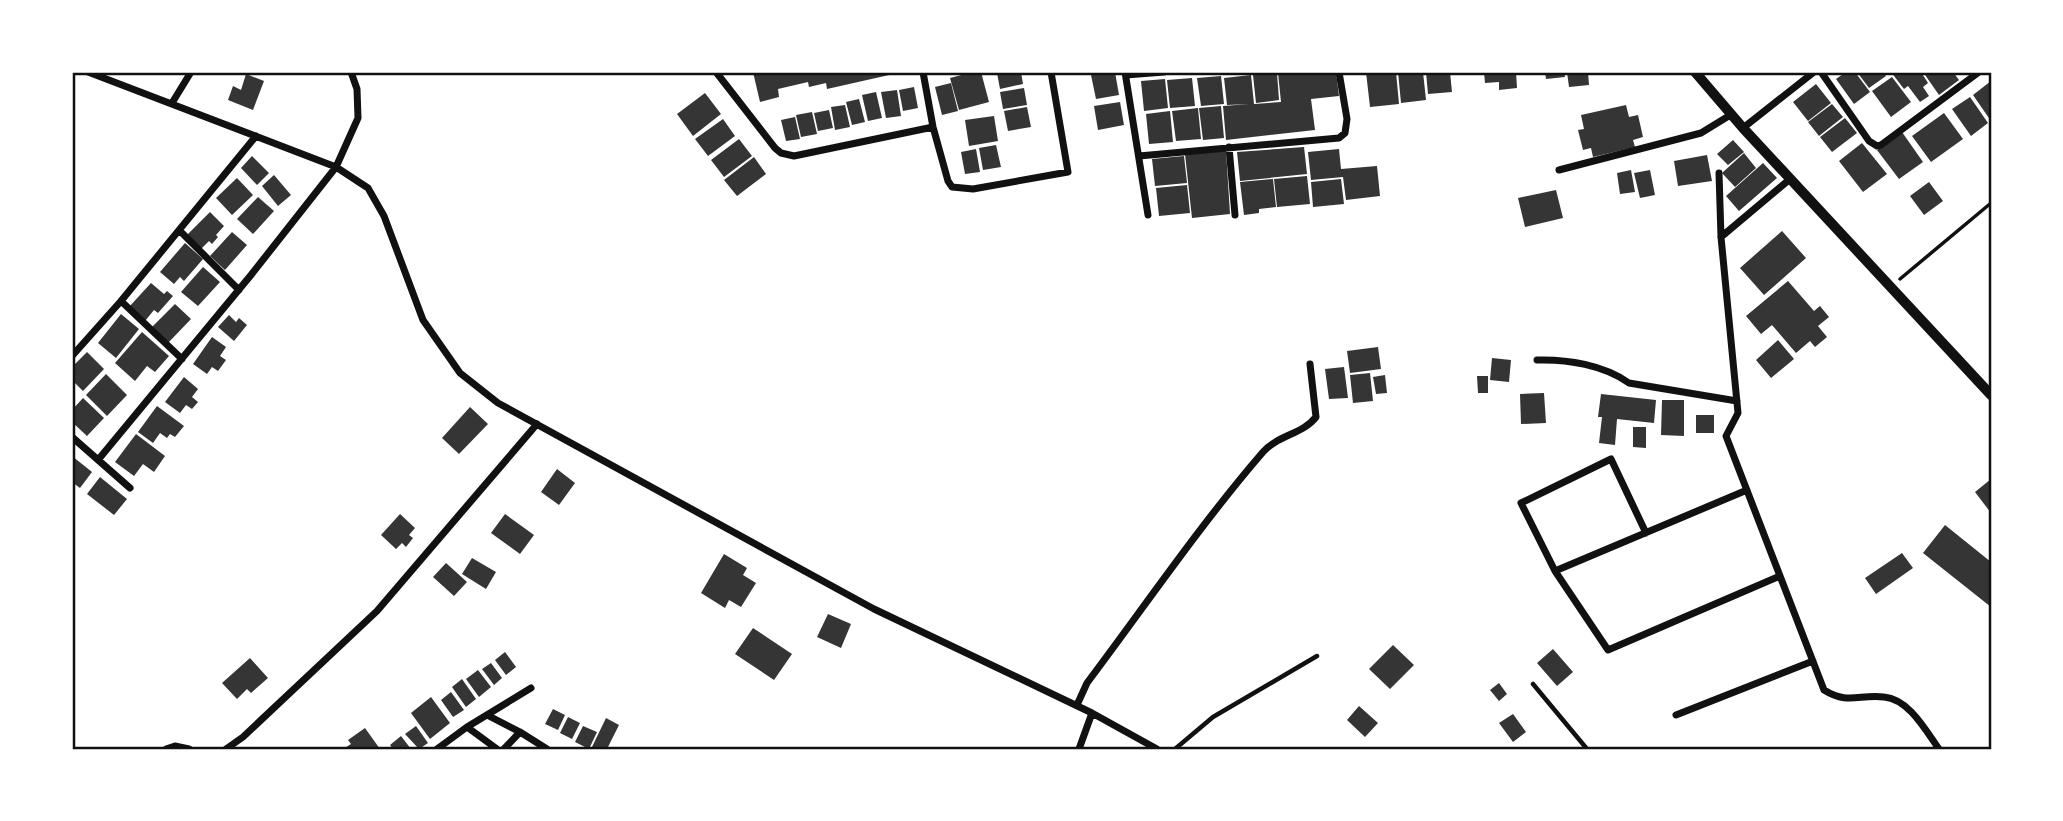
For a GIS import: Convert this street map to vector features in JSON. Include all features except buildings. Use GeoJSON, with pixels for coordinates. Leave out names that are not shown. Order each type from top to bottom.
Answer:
{"type":"FeatureCollection","features":[{"type":"Feature","properties":{"kind":"main road"},"geometry":{"type":"LineString","coordinates":[[1695,72],[1743,128],[1991,395]]}},
{"type":"Feature","properties":{"kind":"street"},"geometry":{"type":"LineString","coordinates":[[88,72],[336,167],[369,188],[384,216],[423,320],[460,373],[498,402],[874,609],[1077,705],[1157,749]]}},
{"type":"Feature","properties":{"kind":"street"},"geometry":{"type":"LineString","coordinates":[[172,103],[191,72]]}},
{"type":"Feature","properties":{"kind":"street"},"geometry":{"type":"LineString","coordinates":[[98,460],[239,290],[336,167],[358,118],[356,89],[351,72]]}},
{"type":"Feature","properties":{"kind":"street"},"geometry":{"type":"LineString","coordinates":[[716,72],[775,148],[787,155],[794,156],[933,127]]}},
{"type":"Feature","properties":{"kind":"street"},"geometry":{"type":"LineString","coordinates":[[923,72],[944,171],[953,187],[973,189],[1068,173],[1051,72]]}},
{"type":"Feature","properties":{"kind":"street"},"geometry":{"type":"LineString","coordinates":[[1148,215],[1125,74],[1164,72]]}},
{"type":"Feature","properties":{"kind":"street"},"geometry":{"type":"LineString","coordinates":[[1139,156],[1339,138],[1345,133],[1347,119],[1339,72]]}},
{"type":"Feature","properties":{"kind":"street"},"geometry":{"type":"LineString","coordinates":[[1743,128],[1814,72]]}},
{"type":"Feature","properties":{"kind":"street"},"geometry":{"type":"LineString","coordinates":[[1821,72],[1869,141],[1877,146],[1979,72]]}},
{"type":"Feature","properties":{"kind":"street"},"geometry":{"type":"LineString","coordinates":[[1559,170],[1701,133],[1732,114]]}},
{"type":"Feature","properties":{"kind":"street"},"geometry":{"type":"LineString","coordinates":[[72,356],[121,301],[256,136]]}},
{"type":"Feature","properties":{"kind":"street"},"geometry":{"type":"LineString","coordinates":[[1230,147],[1235,215]]}},
{"type":"Feature","properties":{"kind":"street"},"geometry":{"type":"LineString","coordinates":[[1719,173],[1721,237],[1738,413],[1726,436],[1824,690],[1836,698],[1885,696],[1900,704],[1917,719],[1939,749]]}},
{"type":"Feature","properties":{"kind":"street"},"geometry":{"type":"LineString","coordinates":[[1721,237],[1790,179]]}},
{"type":"Feature","properties":{"kind":"street"},"geometry":{"type":"LineString","coordinates":[[179,230],[239,290]]}},
{"type":"Feature","properties":{"kind":"street"},"geometry":{"type":"LineString","coordinates":[[121,301],[182,359]]}},
{"type":"Feature","properties":{"kind":"street"},"geometry":{"type":"LineString","coordinates":[[1537,360],[1562,359],[1617,374],[1629,383],[1737,401]]}},
{"type":"Feature","properties":{"kind":"street"},"geometry":{"type":"LineString","coordinates":[[1077,705],[1087,683],[1266,448],[1291,433],[1308,427],[1316,417],[1310,364]]}},
{"type":"Feature","properties":{"kind":"street"},"geometry":{"type":"LineString","coordinates":[[226,749],[243,737],[377,611],[537,424]]}},
{"type":"Feature","properties":{"kind":"street"},"geometry":{"type":"LineString","coordinates":[[72,437],[130,488]]}},
{"type":"Feature","properties":{"kind":"street"},"geometry":{"type":"LineString","coordinates":[[1646,533],[1611,458],[1521,503],[1555,571],[1608,650],[1780,576]]}},
{"type":"Feature","properties":{"kind":"street"},"geometry":{"type":"LineString","coordinates":[[1555,571],[1747,490]]}},
{"type":"Feature","properties":{"kind":"street"},"geometry":{"type":"LineString","coordinates":[[1676,715],[1813,661]]}},
{"type":"Feature","properties":{"kind":"street"},"geometry":{"type":"LineString","coordinates":[[437,749],[467,727],[531,688]]}},
{"type":"Feature","properties":{"kind":"street"},"geometry":{"type":"LineString","coordinates":[[1079,749],[1092,713]]}},
{"type":"Feature","properties":{"kind":"street"},"geometry":{"type":"LineString","coordinates":[[487,715],[547,749]]}},
{"type":"Feature","properties":{"kind":"street"},"geometry":{"type":"LineString","coordinates":[[467,727],[497,749]]}},
{"type":"Feature","properties":{"kind":"street"},"geometry":{"type":"LineString","coordinates":[[504,749],[520,732]]}},
{"type":"Feature","properties":{"kind":"street"},"geometry":{"type":"LineString","coordinates":[[166,749],[175,746],[189,749]]}},
{"type":"Feature","properties":{"kind":"lane"},"geometry":{"type":"LineString","coordinates":[[1175,749],[1213,717],[1317,656]]}},
{"type":"Feature","properties":{"kind":"lane"},"geometry":{"type":"LineString","coordinates":[[1533,684],[1587,749]]}},
{"type":"Feature","properties":{"kind":"path"},"geometry":{"type":"LineString","coordinates":[[1891,287],[1991,203]]}}]}
